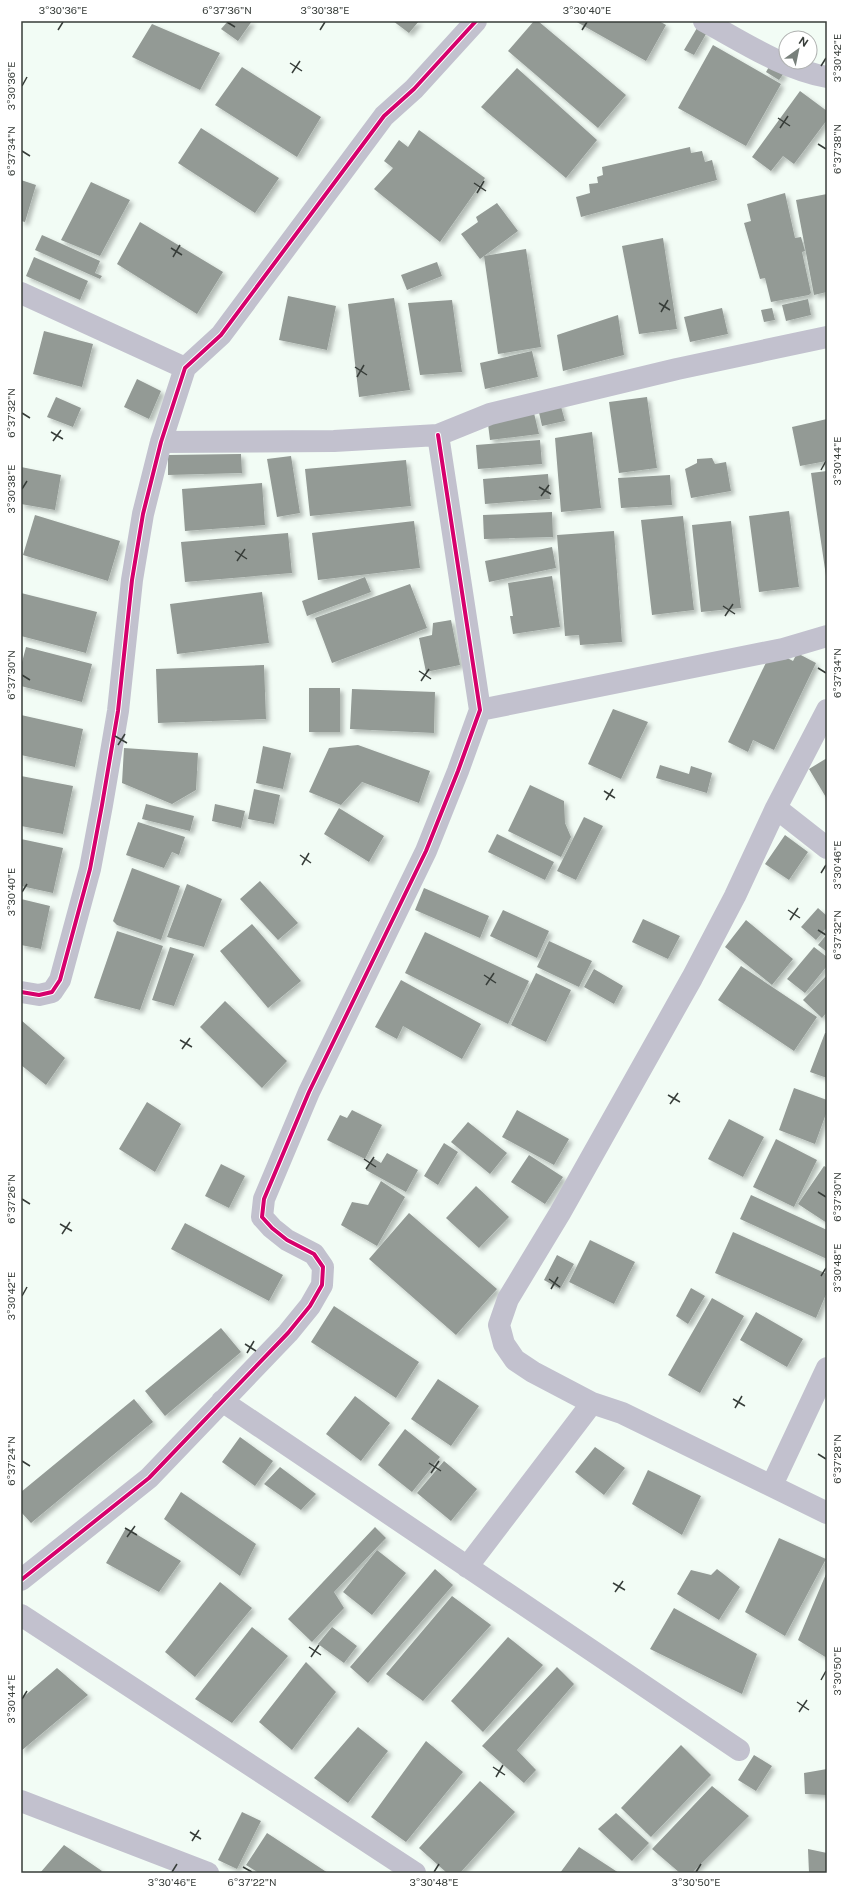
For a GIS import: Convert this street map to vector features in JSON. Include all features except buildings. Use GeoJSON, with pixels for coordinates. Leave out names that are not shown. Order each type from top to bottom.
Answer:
{"type":"FeatureCollection","features":[{"type":"Feature","properties":{"kind":"street"},"geometry":{"type":"LineString","coordinates":[[21,992],[39,995],[52,992],[60,980],[90,868],[118,711],[132,580],[142,514],[161,442],[185,368],[221,335],[384,116],[414,88],[476,21]]}},
{"type":"Feature","properties":{"kind":"street"},"geometry":{"type":"LineString","coordinates":[[704,21],[756,50],[807,74],[827,77]]}},
{"type":"Feature","properties":{"kind":"street"},"geometry":{"type":"LineString","coordinates":[[21,293],[185,368]]}},
{"type":"Feature","properties":{"kind":"street"},"geometry":{"type":"LineString","coordinates":[[161,442],[334,441],[438,435],[490,414],[678,369],[827,337]]}},
{"type":"Feature","properties":{"kind":"street"},"geometry":{"type":"LineString","coordinates":[[21,1580],[149,1478],[288,1333],[310,1306],[322,1286],[323,1267],[314,1254],[287,1240],[272,1228],[262,1217],[264,1199],[309,1092],[426,850],[458,771],[480,710],[438,435]]}},
{"type":"Feature","properties":{"kind":"street"},"geometry":{"type":"LineString","coordinates":[[480,710],[782,649],[827,636]]}},
{"type":"Feature","properties":{"kind":"street"},"geometry":{"type":"LineString","coordinates":[[827,710],[776,808],[735,896],[710,944],[560,1213],[508,1299],[499,1326],[504,1344],[515,1360],[533,1372],[592,1403],[622,1413],[827,1513]]}},
{"type":"Feature","properties":{"kind":"street"},"geometry":{"type":"LineString","coordinates":[[776,808],[827,848]]}},
{"type":"Feature","properties":{"kind":"street"},"geometry":{"type":"LineString","coordinates":[[772,1485],[827,1368]]}},
{"type":"Feature","properties":{"kind":"street"},"geometry":{"type":"LineString","coordinates":[[222,1401],[740,1750]]}},
{"type":"Feature","properties":{"kind":"street"},"geometry":{"type":"LineString","coordinates":[[467,1567],[592,1403]]}},
{"type":"Feature","properties":{"kind":"street"},"geometry":{"type":"LineString","coordinates":[[21,1615],[415,1873]]}},
{"type":"Feature","properties":{"kind":"street"},"geometry":{"type":"LineString","coordinates":[[21,1801],[208,1873]]}},
{"type":"Feature","properties":{"kind":"cycle path"},"geometry":{"type":"LineString","coordinates":[[21,992],[39,995],[52,992],[60,980],[90,869],[118,711],[132,580],[143,514],[161,442],[185,368],[221,335],[384,116],[414,89],[476,21]]}},
{"type":"Feature","properties":{"kind":"cycle path"},"geometry":{"type":"LineString","coordinates":[[21,1580],[149,1478],[288,1333],[310,1306],[322,1285],[323,1267],[314,1254],[287,1240],[272,1228],[262,1217],[264,1199],[309,1092],[426,851],[458,771],[480,710],[438,435]]}}]}
